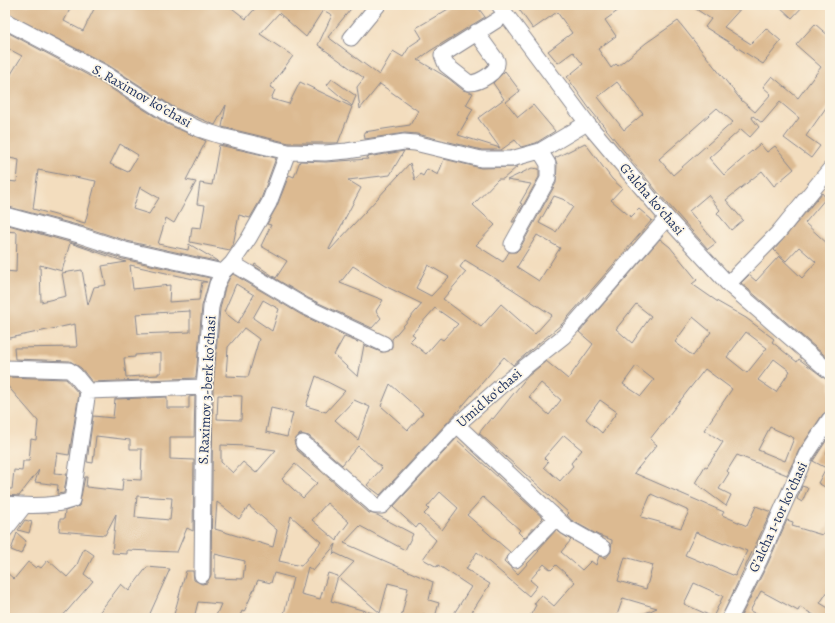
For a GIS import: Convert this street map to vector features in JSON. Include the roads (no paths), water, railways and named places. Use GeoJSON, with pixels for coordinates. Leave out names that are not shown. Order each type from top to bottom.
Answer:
{"type":"FeatureCollection","features":[{"type":"Feature","properties":{"kind":"street"},"geometry":{"type":"LineString","coordinates":[[351,38],[378,5]]}},
{"type":"Feature","properties":{"kind":"street"},"geometry":{"type":"LineString","coordinates":[[476,32],[504,9]]}},
{"type":"Feature","properties":{"kind":"street","name":"Gʻalcha koʻchasi"},"geometry":{"type":"LineString","coordinates":[[504,9],[587,123],[667,218],[728,284],[830,372]]}},
{"type":"Feature","properties":{"kind":"street","name":"S. Raximov koʻchasi"},"geometry":{"type":"LineString","coordinates":[[5,21],[104,73],[171,116],[199,129],[221,136],[288,152],[340,152],[404,142],[415,142],[481,159],[511,159],[540,151],[587,123]]}},
{"type":"Feature","properties":{"kind":"street"},"geometry":{"type":"LineString","coordinates":[[512,244],[548,179],[548,164],[540,151]]}},
{"type":"Feature","properties":{"kind":"street","name":"S.Raximov 3-berk koʼchasi"},"geometry":{"type":"LineString","coordinates":[[202,575],[204,388],[211,307],[217,284],[227,267],[259,223],[269,203],[288,152]]}},
{"type":"Feature","properties":{"kind":"street"},"geometry":{"type":"LineString","coordinates":[[728,284],[777,234],[830,169]]}},
{"type":"Feature","properties":{"kind":"street"},"geometry":{"type":"LineString","coordinates":[[5,215],[79,235],[125,250],[227,267],[384,344]]}},
{"type":"Feature","properties":{"kind":"street","name":"Umid koʻchasi"},"geometry":{"type":"LineString","coordinates":[[303,443],[371,502],[379,507],[385,503],[457,425],[502,385],[564,336],[667,218]]}},
{"type":"Feature","properties":{"kind":"street"},"geometry":{"type":"LineString","coordinates":[[5,368],[69,370],[88,391],[72,500],[60,504],[24,506],[5,504]]}},
{"type":"Feature","properties":{"kind":"street"},"geometry":{"type":"LineString","coordinates":[[88,391],[204,388]]}},
{"type":"Feature","properties":{"kind":"street","name":"Gʼalcha 1-tor koʼchasi"},"geometry":{"type":"LineString","coordinates":[[730,618],[760,559],[806,455],[830,419]]}},
{"type":"Feature","properties":{"kind":"street"},"geometry":{"type":"LineString","coordinates":[[457,425],[566,527],[603,548]]}},
{"type":"Feature","properties":{"kind":"street"},"geometry":{"type":"LineString","coordinates":[[5,530],[24,506]]}},
{"type":"Feature","properties":{"kind":"street"},"geometry":{"type":"LineString","coordinates":[[515,560],[556,518]]}}]}
